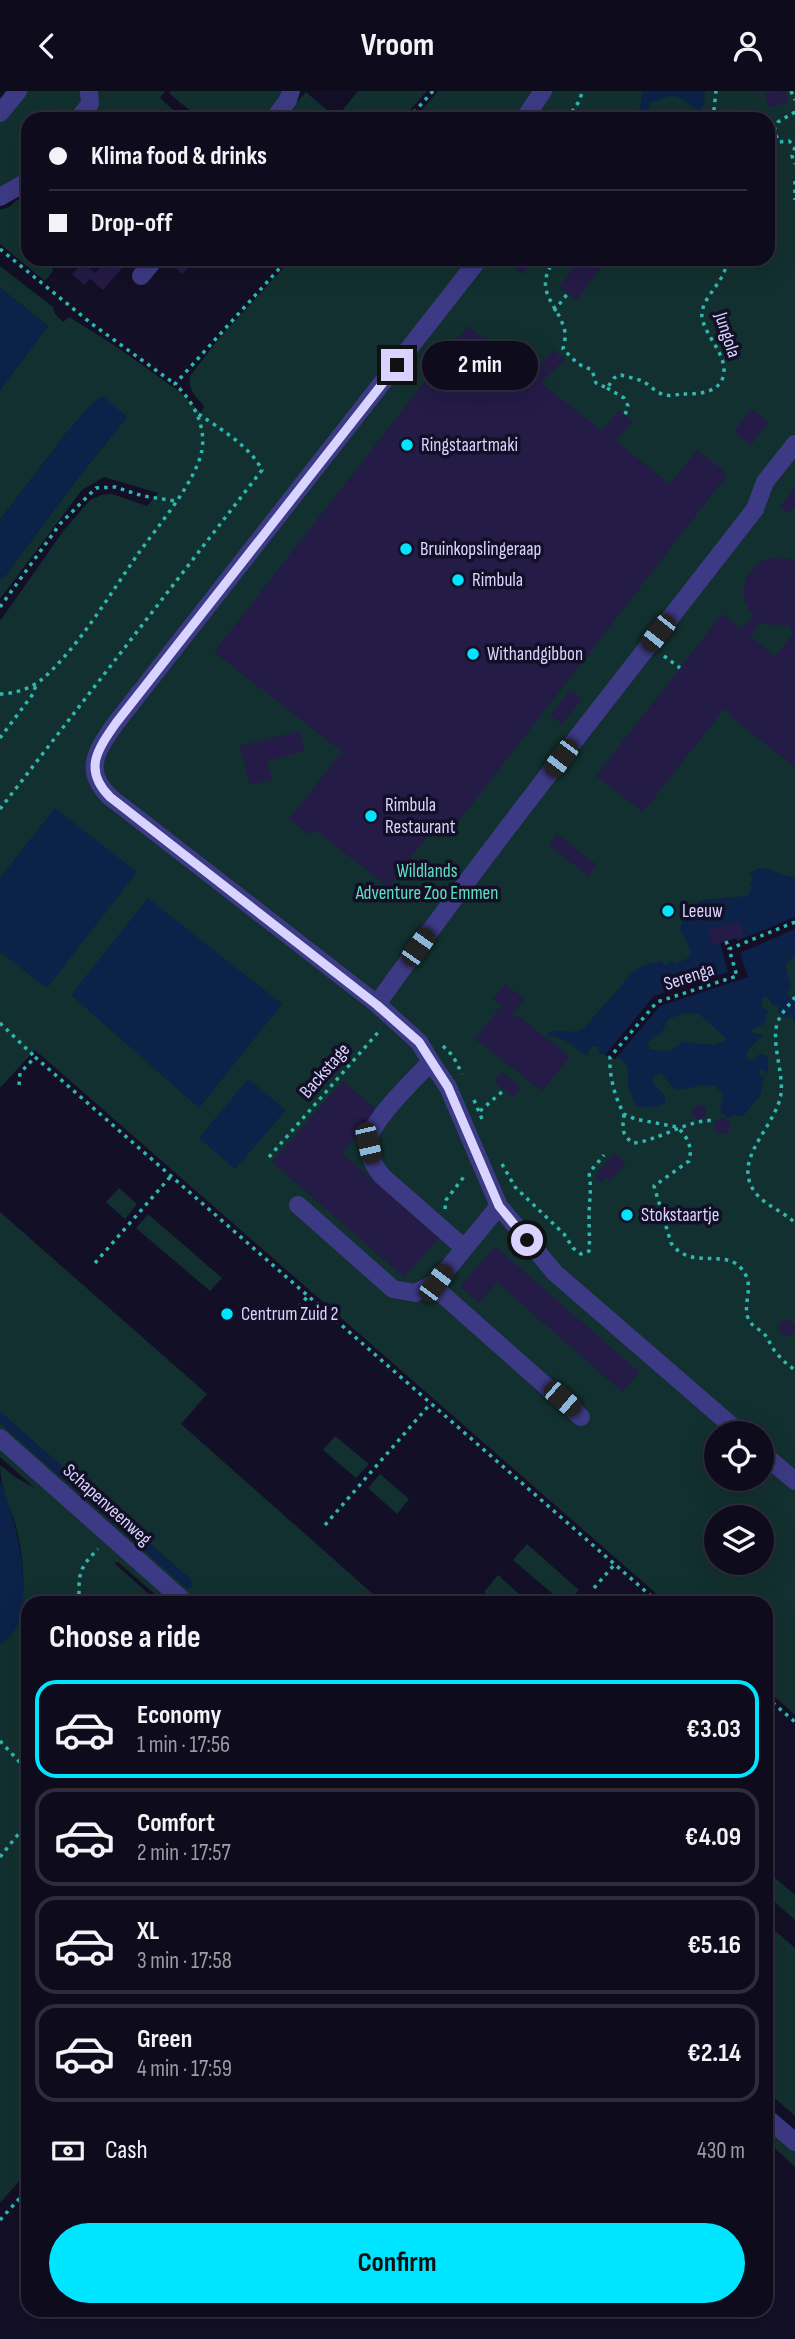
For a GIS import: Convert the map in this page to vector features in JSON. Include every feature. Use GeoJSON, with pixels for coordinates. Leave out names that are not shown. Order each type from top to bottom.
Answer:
{"type":"FeatureCollection","features":[{"type":"Feature","properties":{"kind":"street"},"geometry":{"type":"LineString","coordinates":[[0,113],[18,91]]}},
{"type":"Feature","properties":{"kind":"street"},"geometry":{"type":"LineString","coordinates":[[84,112],[90,104],[89,91]]}},
{"type":"Feature","properties":{"kind":"street"},"geometry":{"type":"LineString","coordinates":[[279,112],[291,91]]}},
{"type":"Feature","properties":{"kind":"street"},"geometry":{"type":"LineString","coordinates":[[529,112],[543,91]]}},
{"type":"Feature","properties":{"kind":"street"},"geometry":{"type":"LineString","coordinates":[[0,197],[21,185]]}},
{"type":"Feature","properties":{"kind":"street"},"geometry":{"type":"LineString","coordinates":[[141,276],[149,266]]}},
{"type":"Feature","properties":{"kind":"street"},"geometry":{"type":"LineString","coordinates":[[474,266],[116,723],[102,742],[95,758],[94,771],[99,786],[110,797],[377,1005],[419,1042],[448,1087],[499,1206],[555,1273],[726,1421]]}},
{"type":"Feature","properties":{"kind":"street"},"geometry":{"type":"LineString","coordinates":[[377,1005],[561,758],[755,509],[765,482],[795,444]]}},
{"type":"Feature","properties":{"kind":"street"},"geometry":{"type":"LineString","coordinates":[[431,1062],[372,1127],[368,1143],[372,1161],[382,1176],[463,1247]]}},
{"type":"Feature","properties":{"kind":"street"},"geometry":{"type":"LineString","coordinates":[[298,1205],[393,1289],[415,1293],[436,1283],[499,1206]]}},
{"type":"Feature","properties":{"kind":"street"},"geometry":{"type":"LineString","coordinates":[[436,1283],[442,1294],[582,1417]]}},
{"type":"Feature","properties":{"kind":"street","name":"Schapenveenweg"},"geometry":{"type":"LineString","coordinates":[[0,1438],[178,1596]]}},
{"type":"Feature","properties":{"kind":"street"},"geometry":{"type":"LineString","coordinates":[[774,1462],[795,1481]]}},
{"type":"Feature","properties":{"kind":"street"},"geometry":{"type":"LineString","coordinates":[[773,2123],[795,2142]]}},
{"type":"Feature","properties":{"kind":"path"},"geometry":{"type":"LineString","coordinates":[[414,112],[433,91]]}},
{"type":"Feature","properties":{"kind":"path"},"geometry":{"type":"LineString","coordinates":[[572,112],[583,91]]}},
{"type":"Feature","properties":{"kind":"path"},"geometry":{"type":"LineString","coordinates":[[714,112],[716,91]]}},
{"type":"Feature","properties":{"kind":"path"},"geometry":{"type":"LineString","coordinates":[[791,91],[795,100]]}},
{"type":"Feature","properties":{"kind":"path"},"geometry":{"type":"LineString","coordinates":[[775,129],[778,122],[795,112]]}},
{"type":"Feature","properties":{"kind":"path"},"geometry":{"type":"LineString","coordinates":[[775,133],[779,142],[789,141],[795,146],[792,156],[795,164]]}},
{"type":"Feature","properties":{"kind":"path"},"geometry":{"type":"LineString","coordinates":[[795,181],[795,200]]}},
{"type":"Feature","properties":{"kind":"path"},"geometry":{"type":"LineString","coordinates":[[0,249],[92,324],[176,384],[186,394],[196,413],[203,436],[194,474],[78,638],[37,683],[0,694]]}},
{"type":"Feature","properties":{"kind":"path"},"geometry":{"type":"LineString","coordinates":[[176,384],[282,266]]}},
{"type":"Feature","properties":{"kind":"path"},"geometry":{"type":"LineString","coordinates":[[550,266],[546,272],[546,288],[565,333],[563,349],[559,354]]}},
{"type":"Feature","properties":{"kind":"path","name":"Jungola"},"geometry":{"type":"LineString","coordinates":[[607,387],[614,378],[621,375],[642,381],[664,395],[711,392],[724,372],[721,358],[702,315],[705,303],[721,282],[727,266]]}},
{"type":"Feature","properties":{"kind":"path"},"geometry":{"type":"LineString","coordinates":[[554,311],[568,293]]}},
{"type":"Feature","properties":{"kind":"path"},"geometry":{"type":"LineString","coordinates":[[563,349],[578,364],[592,370],[596,383],[624,398],[628,406],[625,415]]}},
{"type":"Feature","properties":{"kind":"path"},"geometry":{"type":"LineString","coordinates":[[0,809],[262,470],[256,459],[196,413]]}},
{"type":"Feature","properties":{"kind":"path"},"geometry":{"type":"LineString","coordinates":[[0,607],[60,524],[96,488],[115,487],[143,496],[176,501]]}},
{"type":"Feature","properties":{"kind":"path"},"geometry":{"type":"LineString","coordinates":[[664,656],[680,667]]}},
{"type":"Feature","properties":{"kind":"path"},"geometry":{"type":"LineString","coordinates":[[0,738],[33,694],[37,683]]}},
{"type":"Feature","properties":{"kind":"path","name":"Serenga"},"geometry":{"type":"LineString","coordinates":[[679,1129],[664,1132],[639,1143],[633,1143],[624,1135],[624,1114],[615,1091],[610,1057],[657,1002],[737,976],[729,949],[795,922]]}},
{"type":"Feature","properties":{"kind":"path"},"geometry":{"type":"LineString","coordinates":[[726,941],[729,949]]}},
{"type":"Feature","properties":{"kind":"path"},"geometry":{"type":"LineString","coordinates":[[795,997],[777,1025],[781,1096],[752,1154],[748,1178],[752,1189],[761,1199],[795,1223]]}},
{"type":"Feature","properties":{"kind":"path","name":"Backstage"},"geometry":{"type":"LineString","coordinates":[[269,1157],[391,1017]]}},
{"type":"Feature","properties":{"kind":"path"},"geometry":{"type":"LineString","coordinates":[[0,1023],[35,1057],[651,1596]]}},
{"type":"Feature","properties":{"kind":"path"},"geometry":{"type":"LineString","coordinates":[[440,1043],[453,1056],[464,1078]]}},
{"type":"Feature","properties":{"kind":"path"},"geometry":{"type":"LineString","coordinates":[[19,1085],[20,1073],[35,1057]]}},
{"type":"Feature","properties":{"kind":"path"},"geometry":{"type":"LineString","coordinates":[[469,1089],[480,1111],[487,1136],[472,1144]]}},
{"type":"Feature","properties":{"kind":"path"},"geometry":{"type":"LineString","coordinates":[[480,1111],[504,1090]]}},
{"type":"Feature","properties":{"kind":"path"},"geometry":{"type":"LineString","coordinates":[[624,1114],[679,1129],[689,1143],[691,1156],[686,1164],[654,1186],[668,1235],[676,1248],[688,1257],[723,1260],[736,1263],[741,1268],[748,1279],[747,1316],[750,1323],[761,1331],[782,1359],[795,1370]]}},
{"type":"Feature","properties":{"kind":"path"},"geometry":{"type":"LineString","coordinates":[[679,1129],[704,1121],[715,1121]]}},
{"type":"Feature","properties":{"kind":"path"},"geometry":{"type":"LineString","coordinates":[[498,1157],[515,1187],[581,1254],[589,1251],[592,1191],[589,1173],[604,1155]]}},
{"type":"Feature","properties":{"kind":"path"},"geometry":{"type":"LineString","coordinates":[[444,1229],[446,1200],[470,1170]]}},
{"type":"Feature","properties":{"kind":"path"},"geometry":{"type":"LineString","coordinates":[[95,1263],[171,1176]]}},
{"type":"Feature","properties":{"kind":"path"},"geometry":{"type":"LineString","coordinates":[[288,1319],[308,1296]]}},
{"type":"Feature","properties":{"kind":"path"},"geometry":{"type":"LineString","coordinates":[[325,1525],[431,1403]]}},
{"type":"Feature","properties":{"kind":"path"},"geometry":{"type":"LineString","coordinates":[[79,1596],[79,1574],[86,1560],[110,1536]]}},
{"type":"Feature","properties":{"kind":"path"},"geometry":{"type":"LineString","coordinates":[[594,1588],[615,1564]]}},
{"type":"Feature","properties":{"kind":"path"},"geometry":{"type":"LineString","coordinates":[[773,1703],[795,1722]]}},
{"type":"Feature","properties":{"kind":"path"},"geometry":{"type":"LineString","coordinates":[[0,1741],[21,1764]]}},
{"type":"Feature","properties":{"kind":"path"},"geometry":{"type":"LineString","coordinates":[[0,1857],[21,1831]]}},
{"type":"Feature","properties":{"kind":"path"},"geometry":{"type":"LineString","coordinates":[[0,2220],[21,2197]]}},
{"type":"Feature","properties":{"kind":"green space"},"geometry":{"type":"Polygon","coordinates":[[[26,91],[82,91],[81,103],[75,112],[21,112],[21,179],[15,186],[0,192],[0,122],[26,91]]]}},
{"type":"Feature","properties":{"kind":"green space"},"geometry":{"type":"Polygon","coordinates":[[[96,91],[165,91],[160,98],[175,112],[91,112],[96,91]]]}},
{"type":"Feature","properties":{"kind":"green space"},"geometry":{"type":"Polygon","coordinates":[[[286,91],[272,112],[192,112],[169,93],[286,91]]]}},
{"type":"Feature","properties":{"kind":"green space"},"geometry":{"type":"Polygon","coordinates":[[[358,91],[427,91],[408,112],[341,112],[358,91]]]}},
{"type":"Feature","properties":{"kind":"green space","name":"Wildlands Adventure Zoo Emmen"},"geometry":{"type":"Polygon","coordinates":[[[438,91],[795,91],[795,1715],[773,1695],[773,1596],[659,1596],[35,1050],[0,1088],[0,621],[64,530],[90,500],[112,494],[147,506],[158,493],[104,477],[82,490],[0,599],[0,579],[127,417],[68,431],[0,520],[0,390],[48,326],[0,288],[0,266],[53,307],[55,314],[63,322],[69,317],[114,345],[180,392],[201,413],[204,406],[191,389],[190,376],[221,336],[286,266],[775,266],[775,112],[420,112],[438,91]]]}},
{"type":"Feature","properties":{"kind":"green space"},"geometry":{"type":"Polygon","coordinates":[[[306,92],[329,112],[287,112],[306,92]]]}},
{"type":"Feature","properties":{"kind":"green space"},"geometry":{"type":"Polygon","coordinates":[[[21,197],[21,261],[0,244],[0,210],[9,207],[21,197]]]}},
{"type":"Feature","properties":{"kind":"green space"},"geometry":{"type":"Polygon","coordinates":[[[27,266],[52,266],[53,271],[45,281],[27,266]]]}},
{"type":"Feature","properties":{"kind":"green space"},"geometry":{"type":"Polygon","coordinates":[[[119,1188],[137,1204],[125,1219],[106,1202],[119,1188]]]}},
{"type":"Feature","properties":{"kind":"green space"},"geometry":{"type":"Polygon","coordinates":[[[0,1212],[207,1394],[181,1424],[375,1596],[184,1596],[0,1433],[0,1423],[188,1589],[191,1580],[0,1412],[0,1212]]]}},
{"type":"Feature","properties":{"kind":"green space"},"geometry":{"type":"Polygon","coordinates":[[[148,1214],[222,1278],[210,1291],[136,1228],[148,1214]]]}},
{"type":"Feature","properties":{"kind":"green space"},"geometry":{"type":"Polygon","coordinates":[[[335,1436],[369,1464],[356,1478],[323,1450],[335,1436]]]}},
{"type":"Feature","properties":{"kind":"green space"},"geometry":{"type":"Polygon","coordinates":[[[0,1446],[171,1596],[157,1596],[118,1562],[114,1563],[151,1596],[22,1596],[19,1538],[3,1489],[0,1465],[35,1488],[0,1457],[0,1446]]]}},
{"type":"Feature","properties":{"kind":"green space"},"geometry":{"type":"Polygon","coordinates":[[[380,1474],[409,1499],[397,1514],[368,1488],[380,1474]]]}},
{"type":"Feature","properties":{"kind":"green space"},"geometry":{"type":"Polygon","coordinates":[[[527,1544],[579,1590],[573,1596],[555,1596],[513,1560],[527,1544]]]}},
{"type":"Feature","properties":{"kind":"green space"},"geometry":{"type":"Polygon","coordinates":[[[498,1575],[521,1596],[488,1596],[484,1592],[498,1575]]]}},
{"type":"Feature","properties":{"kind":"green space"},"geometry":{"type":"Polygon","coordinates":[[[21,1608],[21,2179],[0,2203],[0,1644],[16,1627],[21,1608]]]}},
{"type":"Feature","properties":{"kind":"green space"},"geometry":{"type":"Polygon","coordinates":[[[773,1876],[795,1895],[795,1920],[773,1900],[773,1876]]]}},
{"type":"Feature","properties":{"kind":"green space"},"geometry":{"type":"Polygon","coordinates":[[[773,1929],[795,1948],[795,2116],[773,2096],[773,1929]]]}},
{"type":"Feature","properties":{"kind":"green space"},"geometry":{"type":"Polygon","coordinates":[[[773,2128],[795,2147],[795,2167],[773,2147],[773,2128]]]}},
{"type":"Feature","properties":{"kind":"water"},"geometry":{"type":"Polygon","coordinates":[[[643,91],[705,91],[704,105],[699,110],[676,96],[669,96],[650,102],[647,112],[639,112],[643,91]]]}},
{"type":"Feature","properties":{"kind":"water"},"geometry":{"type":"Polygon","coordinates":[[[0,288],[48,326],[0,390],[0,288]]]}},
{"type":"Feature","properties":{"kind":"water"},"geometry":{"type":"Polygon","coordinates":[[[103,396],[127,417],[0,579],[0,520],[68,431],[92,403],[103,396]]]}},
{"type":"Feature","properties":{"kind":"water"},"geometry":{"type":"Polygon","coordinates":[[[55,808],[137,872],[47,988],[0,952],[0,878],[55,808]]]}},
{"type":"Feature","properties":{"kind":"water"},"geometry":{"type":"Polygon","coordinates":[[[763,868],[795,877],[795,956],[785,965],[791,987],[787,995],[795,1001],[795,1023],[791,1015],[787,1018],[777,1012],[779,1006],[772,1005],[769,998],[762,999],[762,1007],[768,1011],[764,1024],[750,1032],[763,1035],[748,1050],[746,1056],[751,1061],[760,1054],[766,1055],[769,1064],[766,1074],[763,1069],[759,1071],[759,1075],[764,1077],[760,1096],[742,1117],[735,1115],[727,1118],[720,1110],[723,1095],[716,1086],[677,1089],[661,1073],[655,1075],[652,1082],[664,1095],[666,1102],[652,1107],[636,1106],[629,1086],[628,1068],[622,1060],[600,1053],[595,1046],[591,1047],[587,1055],[566,1041],[547,1034],[552,1031],[572,1032],[584,1028],[633,972],[642,966],[660,961],[665,965],[671,961],[676,964],[690,957],[690,948],[680,929],[685,912],[702,900],[747,896],[752,888],[750,873],[763,868]],[[686,1013],[668,1019],[662,1032],[647,1045],[650,1049],[668,1052],[683,1042],[715,1045],[726,1040],[699,1014],[686,1013]]]}},
{"type":"Feature","properties":{"kind":"water"},"geometry":{"type":"Polygon","coordinates":[[[148,898],[282,1004],[199,1108],[71,995],[148,898]]]}},
{"type":"Feature","properties":{"kind":"water"},"geometry":{"type":"Polygon","coordinates":[[[248,1079],[286,1110],[235,1169],[199,1138],[248,1079]]]}},
{"type":"Feature","properties":{"kind":"water"},"geometry":{"type":"Polygon","coordinates":[[[0,1412],[191,1580],[193,1588],[188,1589],[0,1423],[0,1412]]]}},
{"type":"Feature","properties":{"kind":"water"},"geometry":{"type":"Polygon","coordinates":[[[0,1480],[13,1517],[22,1567],[23,1592],[21,1614],[13,1632],[0,1644],[0,1480]]]}},
{"type":"Feature","properties":{"kind":"pier"},"geometry":{"type":"Polygon","coordinates":[[[795,917],[795,929],[740,953],[748,977],[660,1006],[615,1059],[605,1055],[654,996],[728,972],[720,943],[736,938],[737,941],[795,917]]]}},
{"type":"Feature","properties":{"kind":"building"},"geometry":{"type":"Polygon","coordinates":[[[786,91],[788,103],[768,107],[765,93],[786,91]]]}},
{"type":"Feature","properties":{"kind":"building"},"geometry":{"type":"Polygon","coordinates":[[[79,266],[87,266],[95,273],[101,266],[123,267],[103,290],[90,279],[84,285],[72,274],[79,266]]]}},
{"type":"Feature","properties":{"kind":"building"},"geometry":{"type":"Polygon","coordinates":[[[174,266],[189,266],[182,274],[174,266]]]}},
{"type":"Feature","properties":{"kind":"building"},"geometry":{"type":"Polygon","coordinates":[[[511,266],[527,268],[523,274],[511,266]]]}},
{"type":"Feature","properties":{"kind":"building"},"geometry":{"type":"Polygon","coordinates":[[[575,266],[601,267],[577,300],[559,287],[575,266]]]}},
{"type":"Feature","properties":{"kind":"building","name":"Rimbula"},"geometry":{"type":"Polygon","coordinates":[[[468,326],[531,375],[554,350],[565,359],[541,383],[602,431],[619,410],[633,421],[616,441],[670,484],[697,450],[728,474],[448,835],[436,825],[388,887],[314,829],[310,835],[289,819],[341,753],[349,757],[214,652],[468,326]]]}},
{"type":"Feature","properties":{"kind":"building"},"geometry":{"type":"Polygon","coordinates":[[[751,409],[769,422],[751,445],[734,432],[751,409]]]}},
{"type":"Feature","properties":{"kind":"building"},"geometry":{"type":"Polygon","coordinates":[[[795,488],[795,505],[789,513],[780,507],[795,488]]]}},
{"type":"Feature","properties":{"kind":"building"},"geometry":{"type":"Polygon","coordinates":[[[774,557],[795,561],[795,767],[728,715],[730,713],[724,709],[643,812],[596,776],[722,614],[742,629],[753,615],[744,600],[744,584],[758,563],[774,557]],[[761,622],[750,636],[774,656],[793,635],[788,625],[761,622]]]}},
{"type":"Feature","properties":{"kind":"building"},"geometry":{"type":"Polygon","coordinates":[[[570,690],[582,699],[562,724],[550,715],[570,690]]]}},
{"type":"Feature","properties":{"kind":"building"},"geometry":{"type":"Polygon","coordinates":[[[300,731],[305,751],[267,761],[272,780],[250,785],[240,746],[300,731]]]}},
{"type":"Feature","properties":{"kind":"building"},"geometry":{"type":"Polygon","coordinates":[[[557,834],[597,865],[588,876],[549,845],[557,834]]]}},
{"type":"Feature","properties":{"kind":"building"},"geometry":{"type":"Polygon","coordinates":[[[739,921],[744,936],[712,945],[708,930],[739,921]]]}},
{"type":"Feature","properties":{"kind":"building"},"geometry":{"type":"Polygon","coordinates":[[[505,984],[524,999],[512,1014],[570,1056],[542,1091],[475,1039],[501,1006],[493,999],[505,984]]]}},
{"type":"Feature","properties":{"kind":"building"},"geometry":{"type":"Polygon","coordinates":[[[502,1072],[521,1087],[513,1097],[494,1082],[502,1072]]]}},
{"type":"Feature","properties":{"kind":"building"},"geometry":{"type":"Polygon","coordinates":[[[343,1081],[378,1111],[342,1153],[439,1238],[404,1277],[272,1162],[343,1081]]]}},
{"type":"Feature","properties":{"kind":"building"},"geometry":{"type":"Polygon","coordinates":[[[696,1105],[702,1105],[706,1112],[702,1119],[696,1119],[692,1115],[692,1109],[696,1105]]]}},
{"type":"Feature","properties":{"kind":"building"},"geometry":{"type":"Polygon","coordinates":[[[722,1118],[728,1120],[728,1132],[722,1134],[716,1132],[714,1126],[716,1120],[722,1118]]]}},
{"type":"Feature","properties":{"kind":"building"},"geometry":{"type":"Polygon","coordinates":[[[614,1153],[626,1163],[611,1181],[606,1177],[602,1182],[595,1176],[614,1153]]]}},
{"type":"Feature","properties":{"kind":"building"},"geometry":{"type":"Polygon","coordinates":[[[495,1246],[639,1372],[622,1392],[497,1282],[479,1303],[460,1286],[495,1246]]]}},
{"type":"Feature","properties":{"kind":"building"},"geometry":{"type":"Polygon","coordinates":[[[787,1320],[795,1328],[787,1336],[779,1328],[787,1320]]]}},
{"type":"Feature","properties":{"kind":"place","name":"Ringstaartmaki"},"geometry":{"type":"Point","coordinates":[407,445]}},
{"type":"Feature","properties":{"kind":"place","name":"Bruinkopslingeraap"},"geometry":{"type":"Point","coordinates":[406,549]}},
{"type":"Feature","properties":{"kind":"place","name":"Rimbula"},"geometry":{"type":"Point","coordinates":[458,580]}},
{"type":"Feature","properties":{"kind":"place","name":"Withandgibbon"},"geometry":{"type":"Point","coordinates":[473,654]}},
{"type":"Feature","properties":{"kind":"place","name":"Rimbula Restaurant"},"geometry":{"type":"Point","coordinates":[371,816]}},
{"type":"Feature","properties":{"kind":"place","name":"Leeuw"},"geometry":{"type":"Point","coordinates":[668,911]}},
{"type":"Feature","properties":{"kind":"place","name":"Stokstaartje"},"geometry":{"type":"Point","coordinates":[627,1215]}},
{"type":"Feature","properties":{"kind":"place","name":"Centrum Zuid 2"},"geometry":{"type":"Point","coordinates":[227,1314]}},
{"type":"Feature","properties":{"kind":"route"},"geometry":{"type":"LineString","coordinates":[[397,365],[116,723],[102,742],[95,758],[94,771],[99,786],[110,797],[377,1005],[419,1042],[448,1087],[499,1206],[527,1240]]}}]}
